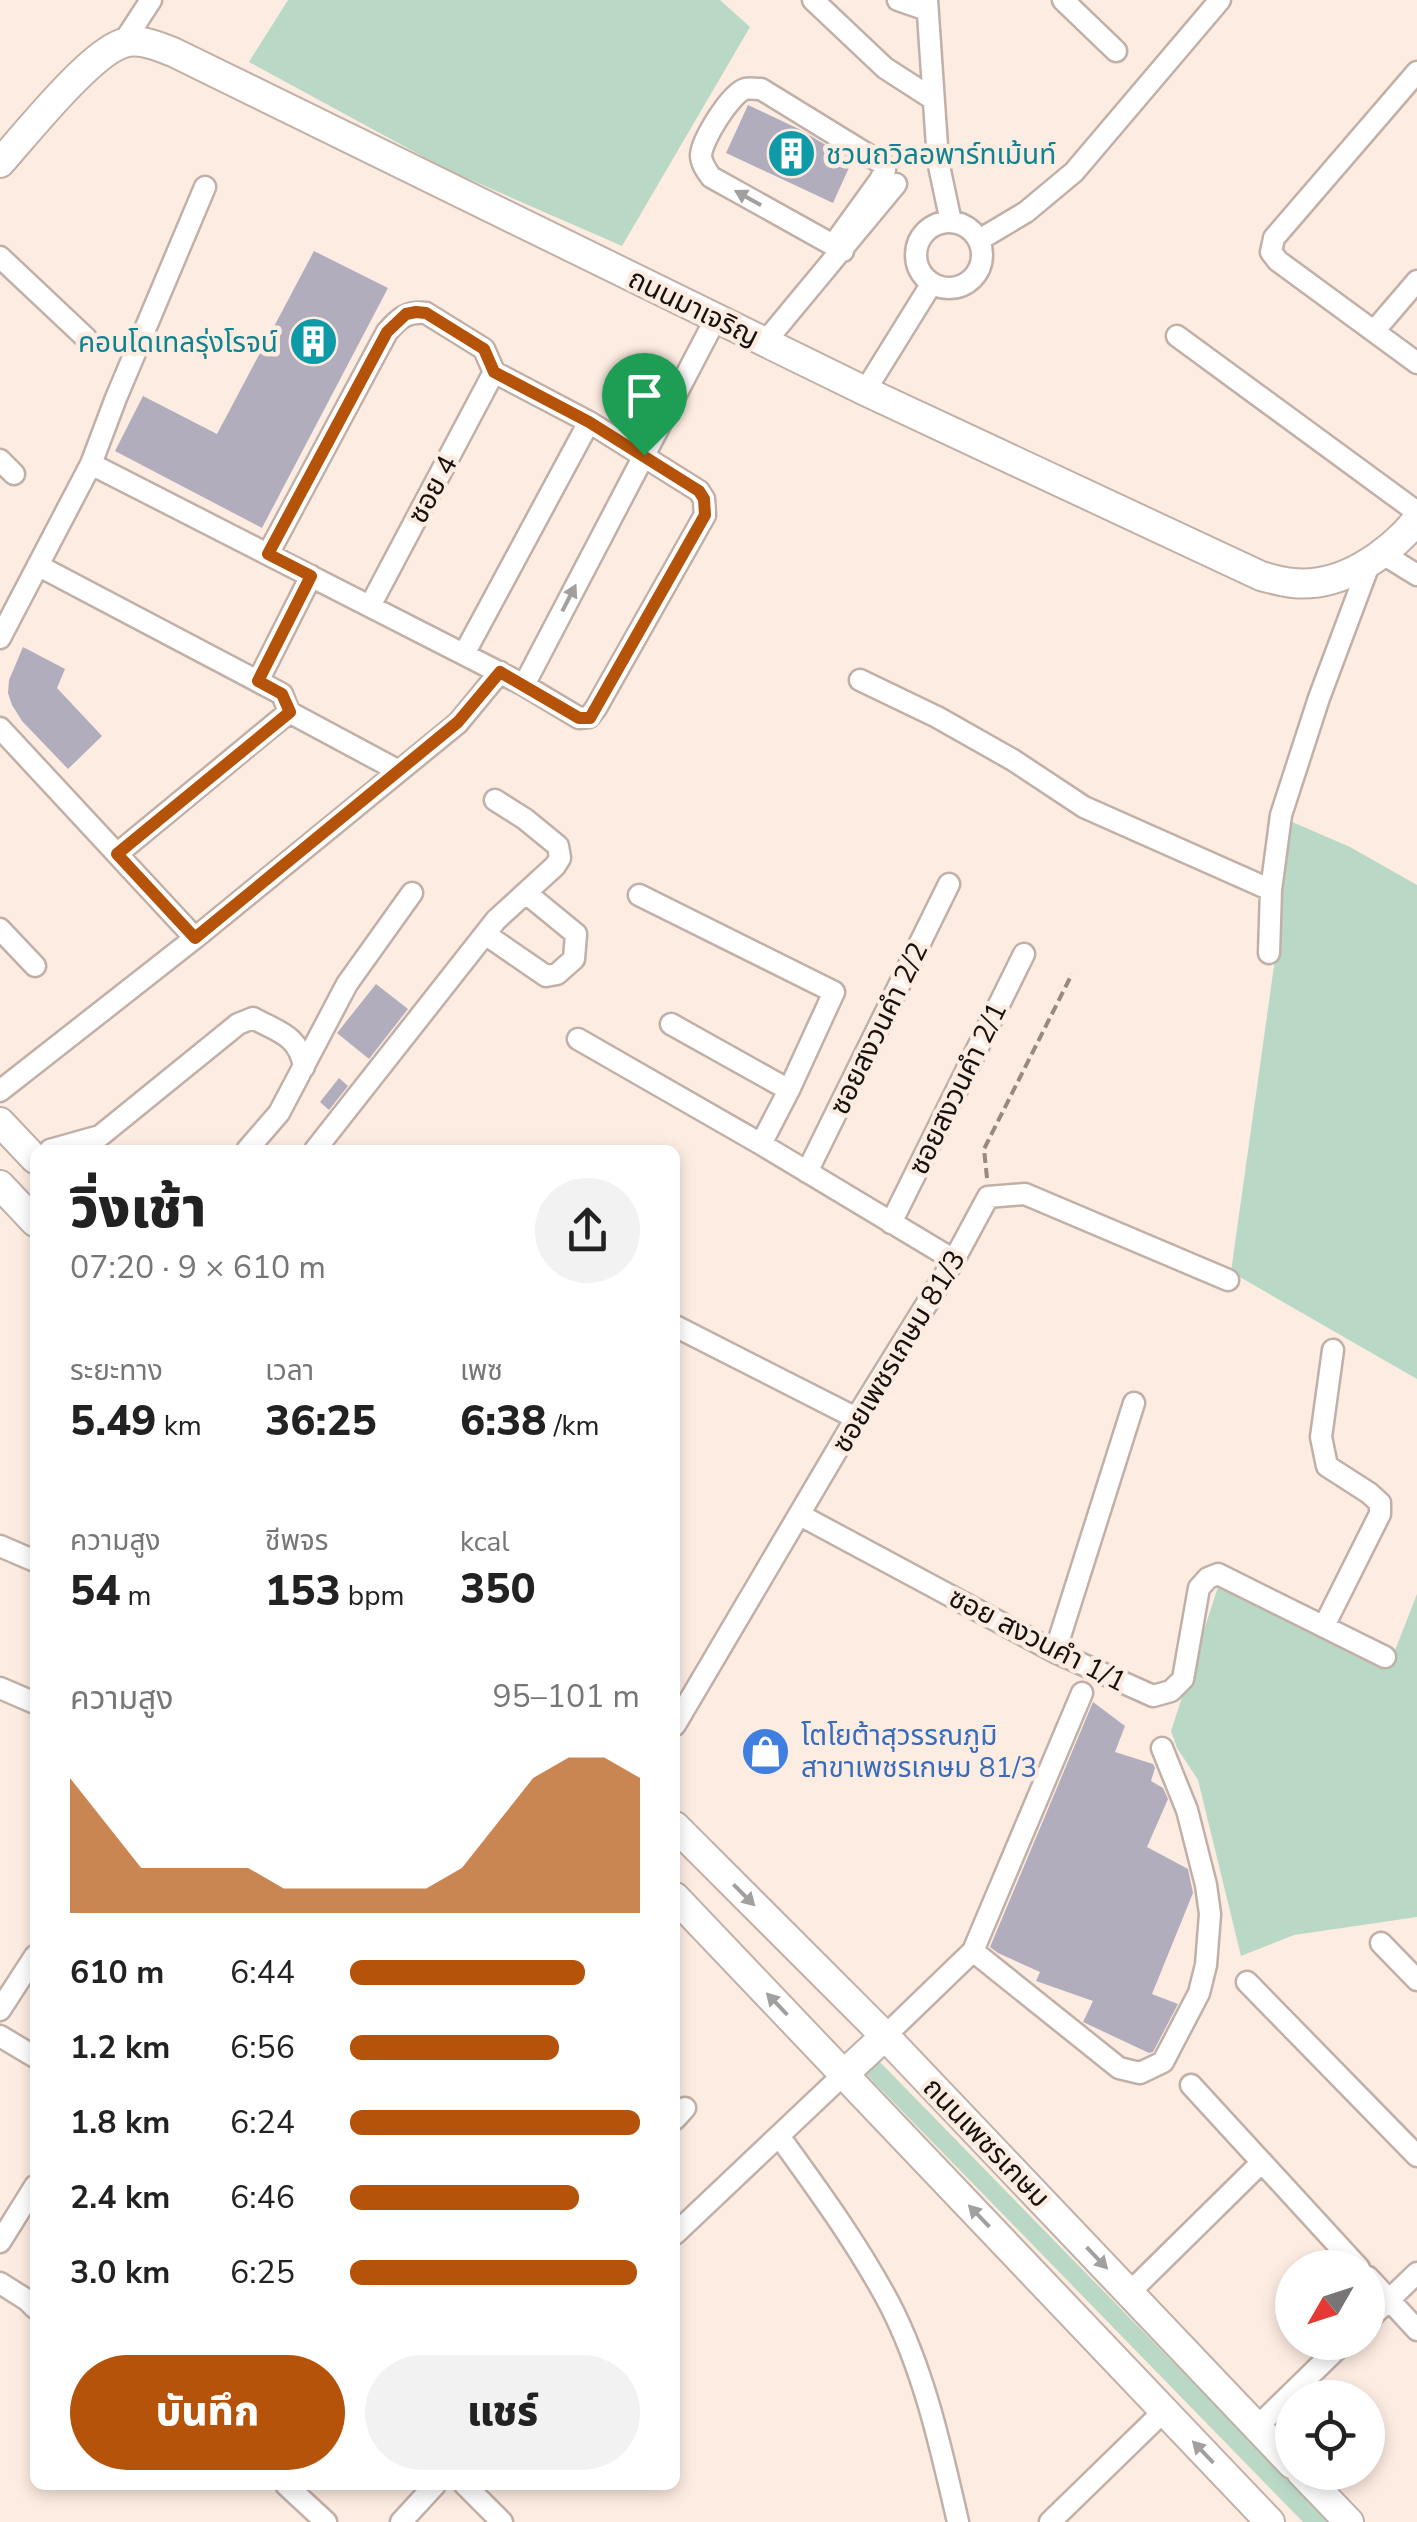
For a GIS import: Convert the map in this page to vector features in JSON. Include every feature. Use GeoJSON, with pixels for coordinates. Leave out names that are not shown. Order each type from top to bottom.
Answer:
{"type":"FeatureCollection","features":[{"type":"Feature","properties":{"kind":"main road","name":"ถนนมาเจริญ"},"geometry":{"type":"LineString","coordinates":[[122,43],[148,42],[173,52],[865,391],[1261,576],[1295,584],[1326,580],[1355,570],[1376,558],[1417,516]]}},
{"type":"Feature","properties":{"kind":"main road"},"geometry":{"type":"LineString","coordinates":[[0,163],[94,62],[122,43]]}},
{"type":"Feature","properties":{"kind":"main road"},"geometry":{"type":"LineString","coordinates":[[0,1122],[30,1147]]}},
{"type":"Feature","properties":{"kind":"main road"},"geometry":{"type":"LineString","coordinates":[[0,1185],[30,1217]]}},
{"type":"Feature","properties":{"kind":"main road","name":"ถนนเพชรเกษม"},"geometry":{"type":"LineString","coordinates":[[680,1831],[885,2036],[1275,2447]]}},
{"type":"Feature","properties":{"kind":"main road","name":"ถนนเพชรเกษม"},"geometry":{"type":"LineString","coordinates":[[680,1902],[1270,2522]]}},
{"type":"Feature","properties":{"kind":"main road"},"geometry":{"type":"LineString","coordinates":[[844,2074],[885,2036]]}},
{"type":"Feature","properties":{"kind":"main road"},"geometry":{"type":"LineString","coordinates":[[1318,2490],[1349,2522]]}},
{"type":"Feature","properties":{"kind":"street"},"geometry":{"type":"LineString","coordinates":[[122,43],[151,0]]}},
{"type":"Feature","properties":{"kind":"street"},"geometry":{"type":"LineString","coordinates":[[813,0],[884,68],[932,99]]}},
{"type":"Feature","properties":{"kind":"street"},"geometry":{"type":"LineString","coordinates":[[898,0],[927,5],[938,160],[951,222]]}},
{"type":"Feature","properties":{"kind":"street"},"geometry":{"type":"LineString","coordinates":[[1063,0],[1116,51]]}},
{"type":"Feature","properties":{"kind":"street"},"geometry":{"type":"LineString","coordinates":[[978,240],[1026,212],[1074,172],[1220,0]]}},
{"type":"Feature","properties":{"kind":"street"},"geometry":{"type":"LineString","coordinates":[[1417,72],[1274,238],[1272,252],[1278,261],[1417,362]]}},
{"type":"Feature","properties":{"kind":"street"},"geometry":{"type":"LineString","coordinates":[[761,89],[883,164],[885,170],[880,180],[838,248],[711,176],[704,168],[702,155],[707,137],[731,99],[743,90],[761,89]]}},
{"type":"Feature","properties":{"kind":"street"},"geometry":{"type":"LineString","coordinates":[[765,342],[838,248],[896,184]]}},
{"type":"Feature","properties":{"kind":"street"},"geometry":{"type":"LineString","coordinates":[[0,638],[92,464],[205,187]]}},
{"type":"Feature","properties":{"kind":"street"},"geometry":{"type":"LineString","coordinates":[[951,222],[962,225],[978,240],[982,261],[972,280],[953,288],[932,283],[918,267],[918,245],[930,228],[951,222]]}},
{"type":"Feature","properties":{"kind":"street"},"geometry":{"type":"LineString","coordinates":[[0,258],[86,338]]}},
{"type":"Feature","properties":{"kind":"street"},"geometry":{"type":"LineString","coordinates":[[1375,330],[1417,282]]}},
{"type":"Feature","properties":{"kind":"street"},"geometry":{"type":"LineString","coordinates":[[865,391],[932,283]]}},
{"type":"Feature","properties":{"kind":"street"},"geometry":{"type":"LineString","coordinates":[[92,464],[311,576],[500,672],[579,718],[590,718],[705,515],[704,499],[699,491],[644,455],[494,372],[484,349],[426,313],[406,314],[387,332],[268,554]]}},
{"type":"Feature","properties":{"kind":"street"},"geometry":{"type":"LineString","coordinates":[[524,685],[716,318]]}},
{"type":"Feature","properties":{"kind":"street"},"geometry":{"type":"LineString","coordinates":[[1177,336],[1417,516]]}},
{"type":"Feature","properties":{"kind":"street","name":"ซอย 4"},"geometry":{"type":"LineString","coordinates":[[370,606],[494,372]]}},
{"type":"Feature","properties":{"kind":"street"},"geometry":{"type":"LineString","coordinates":[[464,654],[589,422]]}},
{"type":"Feature","properties":{"kind":"street"},"geometry":{"type":"LineString","coordinates":[[1268,953],[1281,816],[1319,698],[1376,558],[1417,575]]}},
{"type":"Feature","properties":{"kind":"street"},"geometry":{"type":"LineString","coordinates":[[39,566],[282,694],[290,712],[399,771]]}},
{"type":"Feature","properties":{"kind":"street"},"geometry":{"type":"LineString","coordinates":[[258,681],[311,576]]}},
{"type":"Feature","properties":{"kind":"street"},"geometry":{"type":"LineString","coordinates":[[0,1091],[195,938],[458,722],[500,672]]}},
{"type":"Feature","properties":{"kind":"street"},"geometry":{"type":"LineString","coordinates":[[860,680],[938,717],[1084,807],[1271,890]]}},
{"type":"Feature","properties":{"kind":"street"},"geometry":{"type":"LineString","coordinates":[[117,854],[290,712]]}},
{"type":"Feature","properties":{"kind":"street"},"geometry":{"type":"LineString","coordinates":[[0,728],[195,938]]}},
{"type":"Feature","properties":{"kind":"street"},"geometry":{"type":"LineString","coordinates":[[319,1145],[484,934],[556,866],[560,858],[558,846],[495,800]]}},
{"type":"Feature","properties":{"kind":"street","name":"ซอยสงวนคำ 2/2"},"geometry":{"type":"LineString","coordinates":[[807,1172],[949,884]]}},
{"type":"Feature","properties":{"kind":"street"},"geometry":{"type":"LineString","coordinates":[[252,1145],[279,1113],[347,984],[412,893]]}},
{"type":"Feature","properties":{"kind":"street"},"geometry":{"type":"LineString","coordinates":[[484,934],[546,976],[556,974],[574,959],[576,934],[526,893]]}},
{"type":"Feature","properties":{"kind":"street"},"geometry":{"type":"LineString","coordinates":[[638,896],[834,992],[761,1144]]}},
{"type":"Feature","properties":{"kind":"street"},"geometry":{"type":"LineString","coordinates":[[0,930],[36,966]]}},
{"type":"Feature","properties":{"kind":"street","name":"ซอยสงวนคำ 2/1"},"geometry":{"type":"LineString","coordinates":[[891,1223],[1024,954]]}},
{"type":"Feature","properties":{"kind":"street"},"geometry":{"type":"LineString","coordinates":[[69,1145],[100,1136],[238,1024],[253,1018],[294,1041],[304,1067]]}},
{"type":"Feature","properties":{"kind":"street"},"geometry":{"type":"LineString","coordinates":[[671,1024],[790,1090]]}},
{"type":"Feature","properties":{"kind":"street"},"geometry":{"type":"LineString","coordinates":[[578,1039],[954,1260]]}},
{"type":"Feature","properties":{"kind":"street"},"geometry":{"type":"LineString","coordinates":[[988,1197],[1024,1194],[1228,1280]]}},
{"type":"Feature","properties":{"kind":"street","name":"ซอยเพชรเกษม 81/3"},"geometry":{"type":"LineString","coordinates":[[680,1717],[988,1197]]}},
{"type":"Feature","properties":{"kind":"street"},"geometry":{"type":"LineString","coordinates":[[680,1329],[856,1418]]}},
{"type":"Feature","properties":{"kind":"street"},"geometry":{"type":"LineString","coordinates":[[1333,1350],[1321,1437],[1327,1466],[1369,1493],[1380,1503],[1380,1514],[1324,1626],[1385,1657]]}},
{"type":"Feature","properties":{"kind":"street"},"geometry":{"type":"LineString","coordinates":[[1055,1652],[1134,1403]]}},
{"type":"Feature","properties":{"kind":"street","name":"ซอย สงวนคำ 1/1"},"geometry":{"type":"LineString","coordinates":[[800,1514],[1055,1652],[1153,1696],[1171,1691],[1183,1679],[1199,1588],[1208,1578],[1218,1574],[1324,1626]]}},
{"type":"Feature","properties":{"kind":"street"},"geometry":{"type":"LineString","coordinates":[[0,1546],[30,1559]]}},
{"type":"Feature","properties":{"kind":"street"},"geometry":{"type":"LineString","coordinates":[[0,1688],[30,1701]]}},
{"type":"Feature","properties":{"kind":"street"},"geometry":{"type":"LineString","coordinates":[[885,2036],[972,1951],[1082,1693]]}},
{"type":"Feature","properties":{"kind":"street"},"geometry":{"type":"LineString","coordinates":[[972,1951],[1119,2068],[1140,2073],[1163,2062],[1199,1993],[1206,1965],[1210,1914],[1187,1810],[1162,1748]]}},
{"type":"Feature","properties":{"kind":"street"},"geometry":{"type":"LineString","coordinates":[[1381,1943],[1417,1980]]}},
{"type":"Feature","properties":{"kind":"street"},"geometry":{"type":"LineString","coordinates":[[0,2010],[30,1964]]}},
{"type":"Feature","properties":{"kind":"street"},"geometry":{"type":"LineString","coordinates":[[1247,1982],[1417,2156]]}},
{"type":"Feature","properties":{"kind":"street"},"geometry":{"type":"LineString","coordinates":[[0,2036],[30,2054]]}},
{"type":"Feature","properties":{"kind":"street"},"geometry":{"type":"LineString","coordinates":[[680,2229],[844,2074]]}},
{"type":"Feature","properties":{"kind":"street"},"geometry":{"type":"LineString","coordinates":[[1191,2085],[1343,2250]]}},
{"type":"Feature","properties":{"kind":"street"},"geometry":{"type":"LineString","coordinates":[[778,2136],[838,2216],[889,2304],[909,2348],[938,2436],[958,2522]]}},
{"type":"Feature","properties":{"kind":"street"},"geometry":{"type":"LineString","coordinates":[[1130,2292],[1262,2162]]}},
{"type":"Feature","properties":{"kind":"street"},"geometry":{"type":"LineString","coordinates":[[0,2242],[30,2194]]}},
{"type":"Feature","properties":{"kind":"street"},"geometry":{"type":"LineString","coordinates":[[1385,2304],[1417,2273]]}},
{"type":"Feature","properties":{"kind":"street"},"geometry":{"type":"LineString","coordinates":[[0,2283],[30,2302]]}},
{"type":"Feature","properties":{"kind":"street"},"geometry":{"type":"LineString","coordinates":[[1385,2296],[1417,2330]]}},
{"type":"Feature","properties":{"kind":"street"},"geometry":{"type":"LineString","coordinates":[[1256,2427],[1325,2360]]}},
{"type":"Feature","properties":{"kind":"street"},"geometry":{"type":"LineString","coordinates":[[1050,2522],[1164,2411]]}},
{"type":"Feature","properties":{"kind":"street"},"geometry":{"type":"LineString","coordinates":[[291,2490],[326,2522]]}},
{"type":"Feature","properties":{"kind":"street"},"geometry":{"type":"LineString","coordinates":[[401,2522],[431,2490]]}},
{"type":"Feature","properties":{"kind":"street"},"geometry":{"type":"LineString","coordinates":[[470,2490],[502,2522]]}},
{"type":"Feature","properties":{"kind":"path"},"geometry":{"type":"LineString","coordinates":[[988,1197],[984,1149],[1072,974]]}},
{"type":"Feature","properties":{"kind":"green space"},"geometry":{"type":"Polygon","coordinates":[[[288,0],[720,0],[750,27],[622,246],[446,169],[249,62],[288,0]]]}},
{"type":"Feature","properties":{"kind":"green space"},"geometry":{"type":"Polygon","coordinates":[[[1290,821],[1350,847],[1417,885],[1417,1379],[1231,1272],[1290,821]]]}},
{"type":"Feature","properties":{"kind":"green space"},"geometry":{"type":"Polygon","coordinates":[[[1218,1587],[1394,1653],[1417,1594],[1417,1917],[1294,1935],[1241,1956],[1198,1780],[1171,1731],[1218,1587]]]}},
{"type":"Feature","properties":{"kind":"green space"},"geometry":{"type":"Polygon","coordinates":[[[876,2058],[1275,2467],[1275,2490],[1298,2490],[1329,2522],[1303,2522],[864,2072],[876,2058]]]}},
{"type":"Feature","properties":{"kind":"building","name":"ชวนถวิลอพาร์ทเม้นท์"},"geometry":{"type":"Polygon","coordinates":[[[748,105],[801,130],[852,161],[833,203],[726,153],[748,105]]]}},
{"type":"Feature","properties":{"kind":"building","name":"คอนโดเทลรุ่งโรจน์"},"geometry":{"type":"Polygon","coordinates":[[[314,251],[388,288],[262,528],[115,451],[143,396],[217,434],[314,251]]]}},
{"type":"Feature","properties":{"kind":"building"},"geometry":{"type":"Polygon","coordinates":[[[23,647],[65,669],[57,688],[102,736],[68,769],[22,721],[12,705],[9,680],[23,647]]]}},
{"type":"Feature","properties":{"kind":"building"},"geometry":{"type":"Polygon","coordinates":[[[376,984],[408,1009],[369,1059],[337,1033],[376,984]]]}},
{"type":"Feature","properties":{"kind":"building"},"geometry":{"type":"Polygon","coordinates":[[[339,1078],[348,1086],[329,1110],[320,1102],[339,1078]]]}},
{"type":"Feature","properties":{"kind":"building"},"geometry":{"type":"Polygon","coordinates":[[[1093,1702],[1125,1726],[1115,1752],[1153,1764],[1151,1781],[1163,1788],[1168,1799],[1147,1847],[1188,1869],[1193,1893],[1152,1994],[1178,2004],[1149,2053],[1083,2022],[1093,2001],[1036,1981],[1040,1972],[990,1947],[1093,1702]]]}},
{"type":"Feature","properties":{"kind":"place","name":"ชวนถวิลอพาร์ทเม้นท์"},"geometry":{"type":"Point","coordinates":[791,154]}},
{"type":"Feature","properties":{"kind":"place","name":"คอนโดเทลรุ่งโรจน์"},"geometry":{"type":"Point","coordinates":[313,342]}},
{"type":"Feature","properties":{"kind":"place","name":"โตโยต้าสุวรรณภูมิ สาขาเพชรเกษม 81/3"},"geometry":{"type":"Point","coordinates":[766,1751]}},
{"type":"Feature","properties":{"kind":"route"},"geometry":{"type":"LineString","coordinates":[[426,313],[484,349],[494,372],[644,455],[699,491],[705,515],[590,718],[579,718],[500,672],[458,722],[195,938],[117,854],[290,712],[282,694],[258,681],[311,576],[268,554],[387,332],[406,314],[426,313]]}}]}
